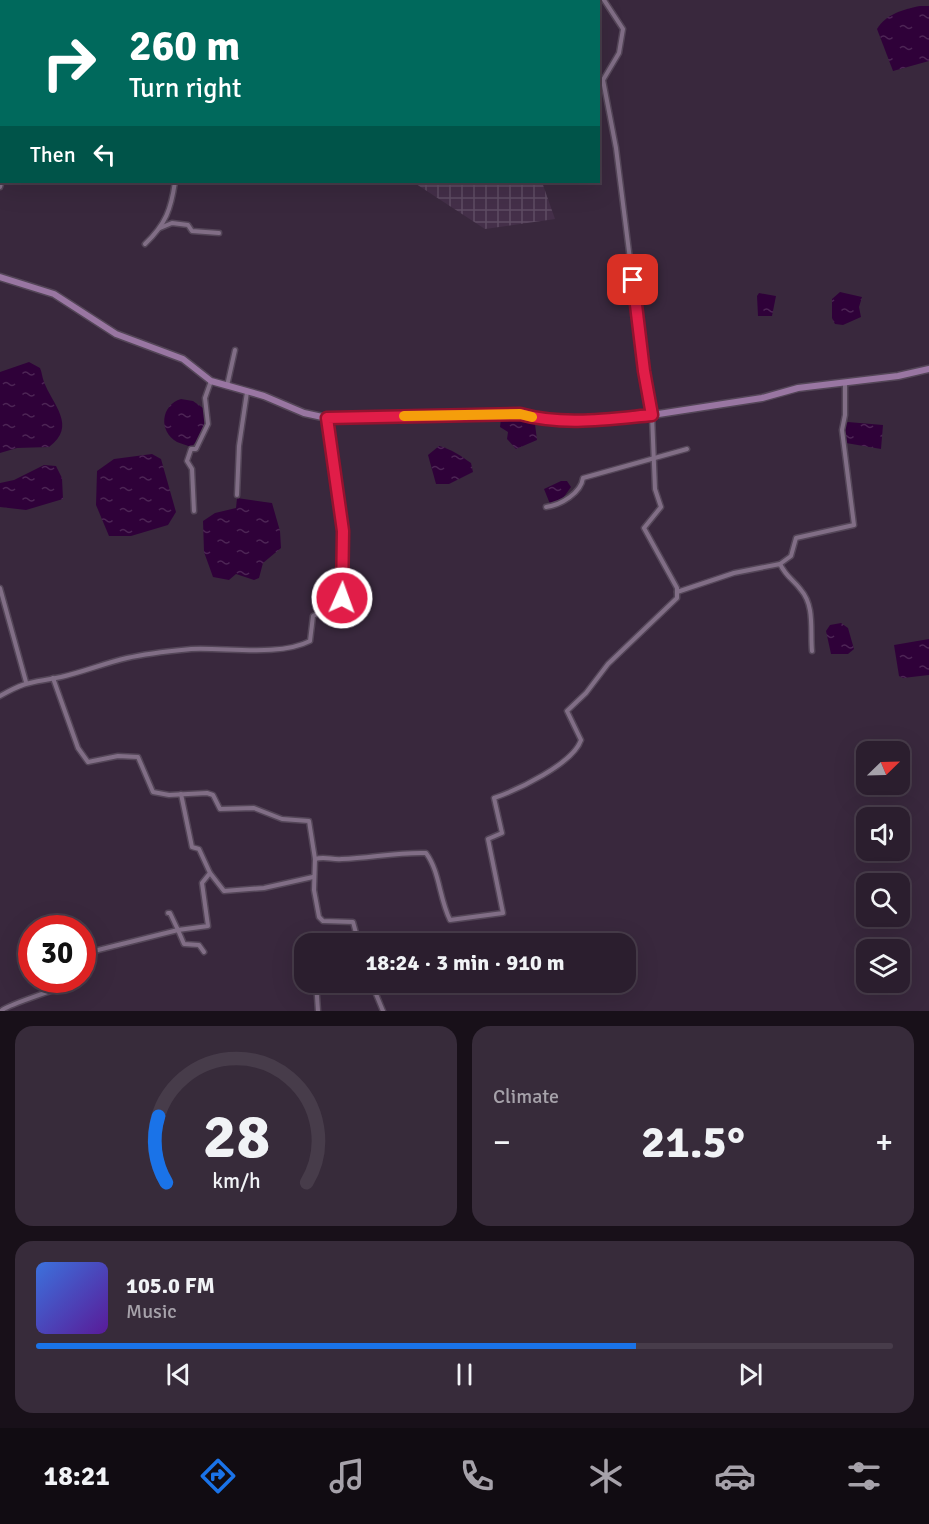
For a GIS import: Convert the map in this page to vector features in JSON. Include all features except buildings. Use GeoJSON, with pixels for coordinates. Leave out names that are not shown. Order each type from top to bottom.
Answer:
{"type":"FeatureCollection","features":[{"type":"Feature","properties":{"kind":"main road"},"geometry":{"type":"LineString","coordinates":[[0,277],[54,294],[116,334],[183,359],[211,381],[248,392],[304,414],[327,418],[520,414],[538,419],[593,421],[652,415],[762,398],[798,388],[929,369]]}},
{"type":"Feature","properties":{"kind":"street"},"geometry":{"type":"LineString","coordinates":[[315,858],[325,856],[342,859],[385,853],[426,853],[435,871],[439,891],[450,920],[502,913],[488,839],[502,833],[494,798],[515,791],[577,752],[581,741],[567,711],[586,693],[608,664],[677,598],[677,591],[644,528],[661,507],[655,489],[652,415],[644,371],[616,148],[603,80],[619,53],[623,29],[604,0]]}},
{"type":"Feature","properties":{"kind":"street"},"geometry":{"type":"LineString","coordinates":[[145,244],[171,209],[175,183]]}},
{"type":"Feature","properties":{"kind":"street"},"geometry":{"type":"LineString","coordinates":[[159,228],[172,223],[188,225],[192,231],[219,233]]}},
{"type":"Feature","properties":{"kind":"street"},"geometry":{"type":"LineString","coordinates":[[226,387],[235,350]]}},
{"type":"Feature","properties":{"kind":"street"},"geometry":{"type":"LineString","coordinates":[[194,511],[192,469],[187,461],[191,449],[196,449],[207,424],[205,398],[211,381]]}},
{"type":"Feature","properties":{"kind":"street"},"geometry":{"type":"LineString","coordinates":[[677,591],[734,573],[780,564],[791,556],[796,538],[854,525],[842,430],[845,415],[844,383]]}},
{"type":"Feature","properties":{"kind":"street"},"geometry":{"type":"LineString","coordinates":[[237,495],[239,446],[248,392]]}},
{"type":"Feature","properties":{"kind":"street"},"geometry":{"type":"LineString","coordinates":[[0,696],[26,682],[53,678],[146,654],[193,649],[228,651],[264,649],[304,645],[310,641],[313,616],[324,610],[338,610],[342,598],[343,531],[327,418]]}},
{"type":"Feature","properties":{"kind":"street"},"geometry":{"type":"LineString","coordinates":[[546,507],[568,499],[583,483],[584,478],[687,449]]}},
{"type":"Feature","properties":{"kind":"street"},"geometry":{"type":"LineString","coordinates":[[780,564],[787,578],[801,589],[808,601],[812,621],[812,651]]}},
{"type":"Feature","properties":{"kind":"street"},"geometry":{"type":"LineString","coordinates":[[0,588],[26,682]]}},
{"type":"Feature","properties":{"kind":"street"},"geometry":{"type":"LineString","coordinates":[[53,678],[82,756],[88,762],[118,756],[138,757],[153,792],[169,795],[213,795],[220,809],[254,808],[282,819],[309,821],[315,858],[312,877],[319,917],[324,921],[353,922],[356,933]]}},
{"type":"Feature","properties":{"kind":"street"},"geometry":{"type":"LineString","coordinates":[[181,794],[189,841],[192,847],[199,849],[210,873],[224,891],[231,893],[312,877]]}},
{"type":"Feature","properties":{"kind":"street"},"geometry":{"type":"LineString","coordinates":[[96,950],[178,930],[208,926],[202,883],[210,873]]}},
{"type":"Feature","properties":{"kind":"street"},"geometry":{"type":"LineString","coordinates":[[168,913],[184,944],[199,945],[204,952]]}},
{"type":"Feature","properties":{"kind":"street"},"geometry":{"type":"LineString","coordinates":[[1,1011],[5,1007],[27,1002],[44,993]]}},
{"type":"Feature","properties":{"kind":"street"},"geometry":{"type":"LineString","coordinates":[[317,993],[318,1011]]}},
{"type":"Feature","properties":{"kind":"street"},"geometry":{"type":"LineString","coordinates":[[375,993],[383,1011]]}},
{"type":"Feature","properties":{"kind":"shaded area"},"geometry":{"type":"Polygon","coordinates":[[[415,183],[542,183],[555,219],[485,229],[415,183]]]}},
{"type":"Feature","properties":{"kind":"water"},"geometry":{"type":"Polygon","coordinates":[[[920,6],[929,6],[929,61],[893,71],[877,29],[890,16],[920,6]]]}},
{"type":"Feature","properties":{"kind":"water"},"geometry":{"type":"Polygon","coordinates":[[[840,292],[862,297],[859,307],[861,317],[843,325],[835,324],[832,318],[832,299],[840,292]]]}},
{"type":"Feature","properties":{"kind":"water"},"geometry":{"type":"Polygon","coordinates":[[[759,293],[776,296],[772,316],[758,316],[757,296],[759,293]]]}},
{"type":"Feature","properties":{"kind":"water"},"geometry":{"type":"Polygon","coordinates":[[[29,362],[40,368],[44,382],[60,415],[62,431],[49,447],[17,448],[0,453],[0,372],[29,362]]]}},
{"type":"Feature","properties":{"kind":"water"},"geometry":{"type":"Polygon","coordinates":[[[181,399],[193,401],[203,408],[205,419],[203,429],[199,439],[191,447],[171,437],[165,425],[164,419],[169,407],[181,399]]]}},
{"type":"Feature","properties":{"kind":"water"},"geometry":{"type":"Polygon","coordinates":[[[501,419],[531,421],[535,424],[537,440],[516,449],[507,439],[508,432],[500,427],[501,419]]]}},
{"type":"Feature","properties":{"kind":"water"},"geometry":{"type":"Polygon","coordinates":[[[848,422],[883,425],[881,449],[846,443],[844,425],[848,422]]]}},
{"type":"Feature","properties":{"kind":"water"},"geometry":{"type":"Polygon","coordinates":[[[439,446],[471,463],[473,472],[449,484],[436,484],[428,455],[439,446]]]}},
{"type":"Feature","properties":{"kind":"water"},"geometry":{"type":"Polygon","coordinates":[[[152,454],[161,459],[176,512],[168,525],[131,536],[109,536],[96,505],[97,471],[114,459],[152,454]]]}},
{"type":"Feature","properties":{"kind":"water"},"geometry":{"type":"Polygon","coordinates":[[[44,465],[56,466],[62,478],[63,499],[26,510],[0,507],[0,483],[14,480],[44,465]]]}},
{"type":"Feature","properties":{"kind":"water"},"geometry":{"type":"Polygon","coordinates":[[[561,481],[567,481],[571,487],[561,501],[550,504],[544,489],[561,481]]]}},
{"type":"Feature","properties":{"kind":"water"},"geometry":{"type":"Polygon","coordinates":[[[237,498],[272,503],[280,531],[281,548],[263,563],[259,578],[254,580],[236,574],[229,580],[213,577],[204,552],[203,521],[215,513],[236,508],[237,498]]]}},
{"type":"Feature","properties":{"kind":"water"},"geometry":{"type":"Polygon","coordinates":[[[841,623],[848,628],[854,649],[848,654],[831,654],[826,631],[830,625],[841,623]]]}},
{"type":"Feature","properties":{"kind":"water"},"geometry":{"type":"Polygon","coordinates":[[[929,639],[929,675],[903,678],[899,676],[894,645],[929,639]]]}},
{"type":"Feature","properties":{"kind":"slow traffic"},"geometry":{"type":"LineString","coordinates":[[404,416],[520,414],[532,417]]}},
{"type":"Feature","properties":{"kind":"route"},"geometry":{"type":"LineString","coordinates":[[342,598],[343,531],[327,418],[376,415],[520,414],[538,419],[593,421],[652,415],[633,280]]}}]}
